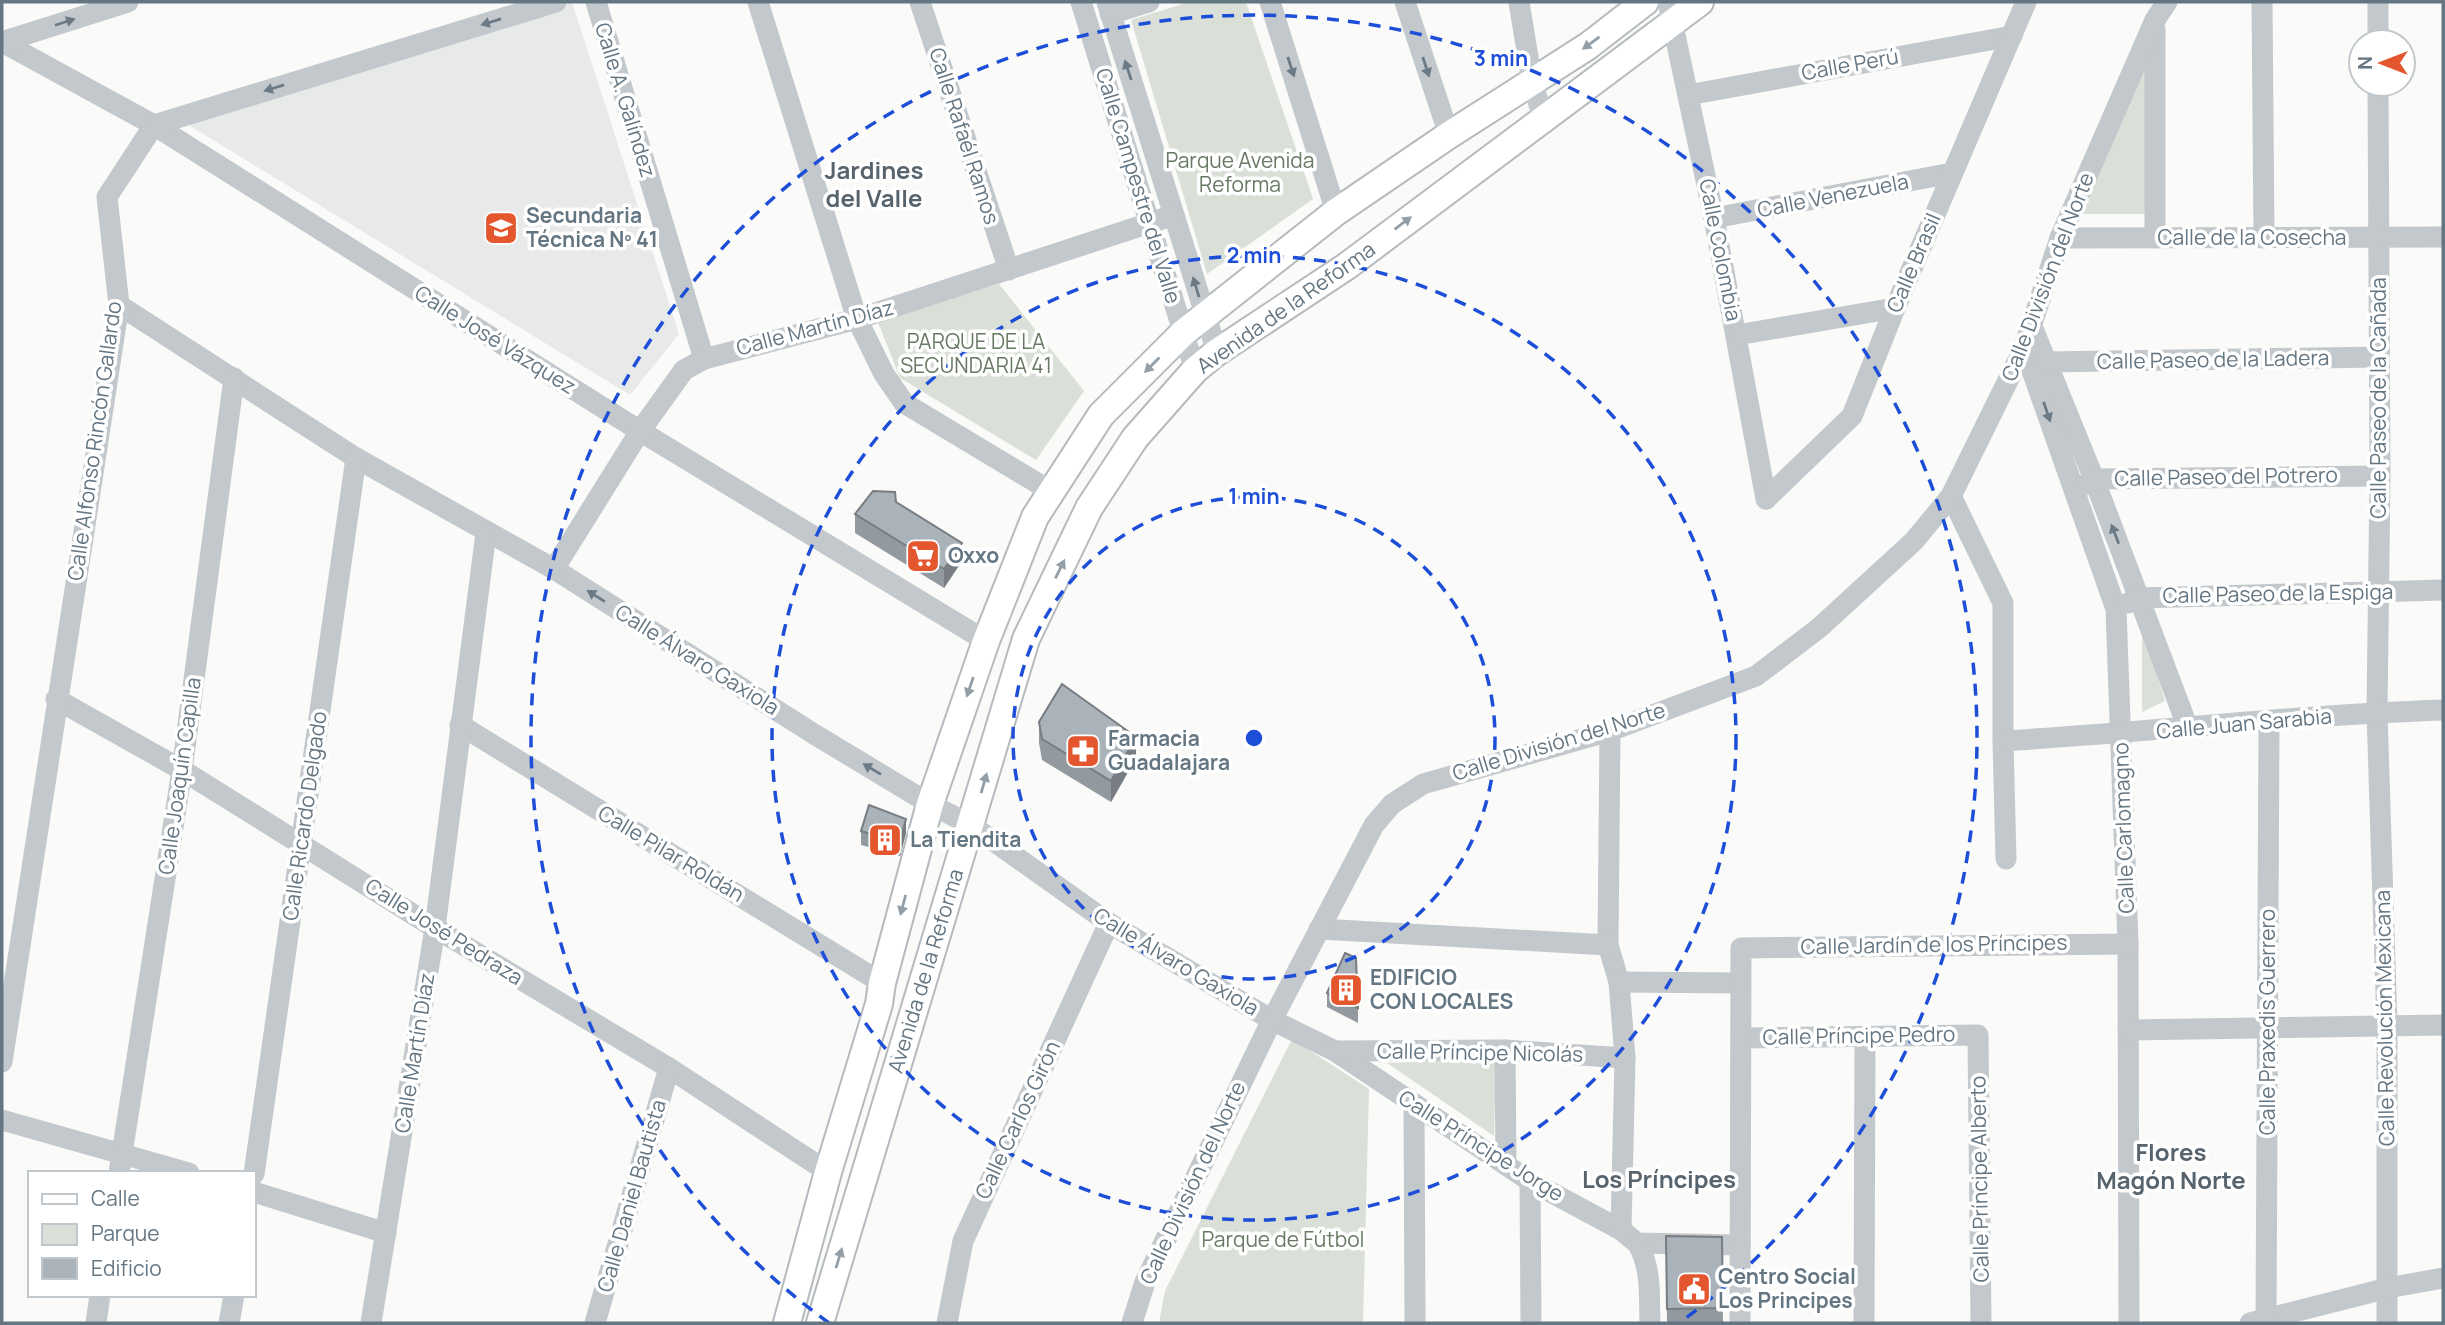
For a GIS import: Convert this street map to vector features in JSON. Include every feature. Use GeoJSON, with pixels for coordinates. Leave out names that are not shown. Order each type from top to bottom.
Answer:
{"type":"FeatureCollection","features":[{"type":"Feature","properties":{"kind":"main road","name":"Avenida de la Reforma"},"geometry":{"type":"LineString","coordinates":[[787,1323],[828,1172],[879,1004],[882,983],[930,804],[986,640],[1035,517],[1101,415],[1183,333],[1336,212],[1449,135],[1588,46],[1645,2]]}},
{"type":"Feature","properties":{"kind":"main road","name":"Avenida de la Reforma"},"geometry":{"type":"LineString","coordinates":[[820,1323],[1026,639],[1089,508],[1135,438],[1195,370],[1217,352],[1348,266],[1543,117],[1670,13],[1700,2]]}},
{"type":"Feature","properties":{"kind":"street"},"geometry":{"type":"LineString","coordinates":[[2,42],[128,2]]}},
{"type":"Feature","properties":{"kind":"street"},"geometry":{"type":"LineString","coordinates":[[154,125],[556,2]]}},
{"type":"Feature","properties":{"kind":"street","name":"Calle A. Galíndez"},"geometry":{"type":"LineString","coordinates":[[596,2],[704,359]]}},
{"type":"Feature","properties":{"kind":"street"},"geometry":{"type":"LineString","coordinates":[[758,2],[857,319],[884,374],[904,402],[1052,492]]}},
{"type":"Feature","properties":{"kind":"street","name":"Calle Rafaél Ramos"},"geometry":{"type":"LineString","coordinates":[[920,2],[1009,270]]}},
{"type":"Feature","properties":{"kind":"street","name":"Calle Campestre del Valle"},"geometry":{"type":"LineString","coordinates":[[1081,2],[1195,370]]}},
{"type":"Feature","properties":{"kind":"street"},"geometry":{"type":"LineString","coordinates":[[1108,8],[1149,2]]}},
{"type":"Feature","properties":{"kind":"street"},"geometry":{"type":"LineString","coordinates":[[1270,2],[1336,212]]}},
{"type":"Feature","properties":{"kind":"street"},"geometry":{"type":"LineString","coordinates":[[1405,2],[1449,135]]}},
{"type":"Feature","properties":{"kind":"street"},"geometry":{"type":"LineString","coordinates":[[1519,2],[1532,82],[1543,117]]}},
{"type":"Feature","properties":{"kind":"street","name":"Calle Brasil"},"geometry":{"type":"LineString","coordinates":[[1766,499],[1852,416],[1895,308],[2026,2]]}},
{"type":"Feature","properties":{"kind":"street","name":"Calle División del Norte"},"geometry":{"type":"LineString","coordinates":[[1132,1323],[1145,1282],[1272,1020],[1374,825],[1392,804],[1423,784],[1610,731],[1756,676],[1819,628],[1914,541],[1951,495],[2024,348],[2060,238],[2155,20],[2167,2]]}},
{"type":"Feature","properties":{"kind":"street"},"geometry":{"type":"LineString","coordinates":[[2262,2],[2264,238]]}},
{"type":"Feature","properties":{"kind":"street"},"geometry":{"type":"LineString","coordinates":[[2378,2],[2378,28]]}},
{"type":"Feature","properties":{"kind":"street","name":"Calle Campestre del Valle"},"geometry":{"type":"LineString","coordinates":[[1108,8],[1217,352]]}},
{"type":"Feature","properties":{"kind":"street","name":"Calle Colombia"},"geometry":{"type":"LineString","coordinates":[[1670,13],[1714,218],[1766,499]]}},
{"type":"Feature","properties":{"kind":"street"},"geometry":{"type":"LineString","coordinates":[[2155,20],[2155,238]]}},
{"type":"Feature","properties":{"kind":"street","name":"Calle Perú"},"geometry":{"type":"LineString","coordinates":[[1688,95],[2012,36]]}},
{"type":"Feature","properties":{"kind":"street","name":"Calle José Vázquez"},"geometry":{"type":"LineString","coordinates":[[2,42],[154,125],[640,430],[986,640]]}},
{"type":"Feature","properties":{"kind":"street","name":"Calle Paseo de la Cañada"},"geometry":{"type":"LineString","coordinates":[[2377,712],[2380,476],[2378,98]]}},
{"type":"Feature","properties":{"kind":"street","name":"Calle Alfonso Rincón Gallardo"},"geometry":{"type":"LineString","coordinates":[[2,1062],[119,305],[107,197],[154,125]]}},
{"type":"Feature","properties":{"kind":"street","name":"Calle Venezuela"},"geometry":{"type":"LineString","coordinates":[[1714,218],[1952,173]]}},
{"type":"Feature","properties":{"kind":"street","name":"Calle Martín Díaz"},"geometry":{"type":"LineString","coordinates":[[554,569],[640,430],[684,370],[704,359],[857,319],[1174,215]]}},
{"type":"Feature","properties":{"kind":"street","name":"Calle de la Cosecha"},"geometry":{"type":"LineString","coordinates":[[2060,238],[2443,237]]}},
{"type":"Feature","properties":{"kind":"street","name":"Calle Álvaro Gaxiola"},"geometry":{"type":"LineString","coordinates":[[119,305],[356,457],[486,533],[554,569],[814,734],[930,804],[971,825],[1109,923],[1272,1020]]}},
{"type":"Feature","properties":{"kind":"street"},"geometry":{"type":"LineString","coordinates":[[1737,335],[1895,308]]}},
{"type":"Feature","properties":{"kind":"street"},"geometry":{"type":"LineString","coordinates":[[2031,324],[2094,479],[2188,729]]}},
{"type":"Feature","properties":{"kind":"street","name":"Calle Carlomagno"},"geometry":{"type":"LineString","coordinates":[[2024,348],[2116,610],[2127,944],[2129,1323]]}},
{"type":"Feature","properties":{"kind":"street","name":"Calle Paseo de la Ladera"},"geometry":{"type":"LineString","coordinates":[[2046,362],[2379,357]]}},
{"type":"Feature","properties":{"kind":"street","name":"Calle Joaquín Capilla"},"geometry":{"type":"LineString","coordinates":[[121,1163],[182,770],[234,378]]}},
{"type":"Feature","properties":{"kind":"street","name":"Calle Ricardo Delgado"},"geometry":{"type":"LineString","coordinates":[[254,1171],[356,457]]}},
{"type":"Feature","properties":{"kind":"street","name":"Calle Paseo del Potrero"},"geometry":{"type":"LineString","coordinates":[[2075,492],[2094,479],[2380,476]]}},
{"type":"Feature","properties":{"kind":"street"},"geometry":{"type":"LineString","coordinates":[[1951,495],[2003,603],[2006,859]]}},
{"type":"Feature","properties":{"kind":"street","name":"Calle Martín Díaz"},"geometry":{"type":"LineString","coordinates":[[371,1323],[435,928],[486,533]]}},
{"type":"Feature","properties":{"kind":"street","name":"Calle Paseo de la Espiga"},"geometry":{"type":"LineString","coordinates":[[2116,610],[2139,598],[2443,590]]}},
{"type":"Feature","properties":{"kind":"street","name":"Calle José Pedraza"},"geometry":{"type":"LineString","coordinates":[[56,699],[182,770],[435,928],[669,1069],[828,1172]]}},
{"type":"Feature","properties":{"kind":"street","name":"Calle Juan Sarabia"},"geometry":{"type":"LineString","coordinates":[[2003,741],[2188,729],[2377,712],[2443,710]]}},
{"type":"Feature","properties":{"kind":"street","name":"Calle Revolución Mexicana"},"geometry":{"type":"LineString","coordinates":[[2377,712],[2388,1026],[2387,1323]]}},
{"type":"Feature","properties":{"kind":"street","name":"Calle Praxedis Guerrero"},"geometry":{"type":"LineString","coordinates":[[2261,1322],[2268,1027],[2269,722]]}},
{"type":"Feature","properties":{"kind":"street","name":"Calle Pilar Roldán"},"geometry":{"type":"LineString","coordinates":[[460,725],[882,983]]}},
{"type":"Feature","properties":{"kind":"street"},"geometry":{"type":"LineString","coordinates":[[1610,731],[1608,945],[1619,982],[1625,1058],[1629,1237],[1645,1255],[1648,1267],[1650,1323]]}},
{"type":"Feature","properties":{"kind":"street","name":"Calle Carlos Girón"},"geometry":{"type":"LineString","coordinates":[[947,1323],[963,1241],[1109,923]]}},
{"type":"Feature","properties":{"kind":"street"},"geometry":{"type":"LineString","coordinates":[[1319,929],[1608,945]]}},
{"type":"Feature","properties":{"kind":"street","name":"Calle Jardín de los Príncipes"},"geometry":{"type":"LineString","coordinates":[[1740,983],[1741,948],[2127,944]]}},
{"type":"Feature","properties":{"kind":"street"},"geometry":{"type":"LineString","coordinates":[[1619,982],[1740,983],[1740,1323]]}},
{"type":"Feature","properties":{"kind":"street","name":"Calle Príncipe Jorge"},"geometry":{"type":"LineString","coordinates":[[1272,1020],[1335,1051],[1506,1166],[1629,1237],[1740,1245]]}},
{"type":"Feature","properties":{"kind":"street"},"geometry":{"type":"LineString","coordinates":[[2128,1030],[2443,1025]]}},
{"type":"Feature","properties":{"kind":"street","name":"Calle Príncipe Pedro"},"geometry":{"type":"LineString","coordinates":[[1741,1038],[1978,1035]]}},
{"type":"Feature","properties":{"kind":"street","name":"Calle Príncipe Alberto"},"geometry":{"type":"LineString","coordinates":[[1978,1035],[1981,1323]]}},
{"type":"Feature","properties":{"kind":"street"},"geometry":{"type":"LineString","coordinates":[[1864,1323],[1865,1037]]}},
{"type":"Feature","properties":{"kind":"street"},"geometry":{"type":"LineString","coordinates":[[1505,1050],[1506,1166]]}},
{"type":"Feature","properties":{"kind":"street","name":"Calle Príncipe Nicolás"},"geometry":{"type":"LineString","coordinates":[[1335,1051],[1505,1050],[1625,1058]]}},
{"type":"Feature","properties":{"kind":"street","name":"Calle Daniel Bautista"},"geometry":{"type":"LineString","coordinates":[[596,1323],[669,1069]]}},
{"type":"Feature","properties":{"kind":"street"},"geometry":{"type":"LineString","coordinates":[[1414,1105],[1415,1323]]}},
{"type":"Feature","properties":{"kind":"street"},"geometry":{"type":"LineString","coordinates":[[2,1120],[121,1163],[176,1171]]}},
{"type":"Feature","properties":{"kind":"street"},"geometry":{"type":"LineString","coordinates":[[1530,1181],[1531,1323]]}},
{"type":"Feature","properties":{"kind":"street"},"geometry":{"type":"LineString","coordinates":[[256,1193],[386,1233]]}},
{"type":"Feature","properties":{"kind":"street"},"geometry":{"type":"LineString","coordinates":[[2261,1322],[2388,1288],[2443,1278]]}},
{"type":"Feature","properties":{"kind":"street"},"geometry":{"type":"LineString","coordinates":[[96,1323],[100,1297]]}},
{"type":"Feature","properties":{"kind":"street"},"geometry":{"type":"LineString","coordinates":[[229,1323],[234,1297]]}},
{"type":"Feature","properties":{"kind":"shaded area","name":"Secundaria Técnica Nº 41"},"geometry":{"type":"Polygon","coordinates":[[[572,2],[679,334],[630,395],[182,121],[572,2]]]}},
{"type":"Feature","properties":{"kind":"green space","name":"Parque Avenida Reforma"},"geometry":{"type":"Polygon","coordinates":[[[1189,2],[1246,2],[1313,199],[1207,274],[1131,20],[1189,2]]]}},
{"type":"Feature","properties":{"kind":"green space"},"geometry":{"type":"Polygon","coordinates":[[[2151,39],[2146,214],[2081,214],[2151,39]]]}},
{"type":"Feature","properties":{"kind":"green space","name":"PARQUE DE LA SECUNDARIA 41"},"geometry":{"type":"Polygon","coordinates":[[[999,284],[1084,391],[1036,460],[900,378],[877,320],[999,284]]]}},
{"type":"Feature","properties":{"kind":"green space"},"geometry":{"type":"Polygon","coordinates":[[[2142,625],[2165,701],[2142,712],[2142,625]]]}},
{"type":"Feature","properties":{"kind":"green space","name":"Parque de Fútbol"},"geometry":{"type":"Polygon","coordinates":[[[1292,1039],[1369,1089],[1363,1323],[1159,1323],[1165,1291],[1292,1039]]]}},
{"type":"Feature","properties":{"kind":"green space"},"geometry":{"type":"Polygon","coordinates":[[[1496,1057],[1494,1136],[1387,1063],[1496,1057]]]}},
{"type":"Feature","properties":{"kind":"building"},"geometry":{"type":"Polygon","coordinates":[[[873,491],[895,492],[896,502],[962,543],[944,569],[855,514],[873,491]]]}},
{"type":"Feature","properties":{"kind":"building","name":"Farmacia Guadalajara"},"geometry":{"type":"Polygon","coordinates":[[[1062,684],[1136,737],[1111,781],[1042,739],[1039,722],[1062,684]]]}},
{"type":"Feature","properties":{"kind":"building"},"geometry":{"type":"Polygon","coordinates":[[[869,805],[906,819],[900,842],[861,831],[869,805]]]}},
{"type":"Feature","properties":{"kind":"building"},"geometry":{"type":"Polygon","coordinates":[[[1345,953],[1356,958],[1358,1008],[1327,993],[1345,953]]]}},
{"type":"Feature","properties":{"kind":"building","name":"Centro Social Los Principes"},"geometry":{"type":"Polygon","coordinates":[[[1666,1236],[1722,1237],[1723,1308],[1667,1309],[1666,1236]]]}},
{"type":"Feature","properties":{"kind":"place","name":"Secundaria Técnica Nº 41"},"geometry":{"type":"Point","coordinates":[501,228]}},
{"type":"Feature","properties":{"kind":"place","name":"Oxxo"},"geometry":{"type":"Point","coordinates":[923,556]}},
{"type":"Feature","properties":{"kind":"place","name":"Farmacia Guadalajara"},"geometry":{"type":"Point","coordinates":[1083,751]}},
{"type":"Feature","properties":{"kind":"place","name":"La Tiendita"},"geometry":{"type":"Point","coordinates":[885,840]}},
{"type":"Feature","properties":{"kind":"place","name":"EDIFICIO CON LOCALES"},"geometry":{"type":"Point","coordinates":[1346,990]}},
{"type":"Feature","properties":{"kind":"place","name":"Centro Social Los Principes"},"geometry":{"type":"Point","coordinates":[1694,1289]}},
{"type":"Feature","properties":{"kind":"district","name":"Jardines del Valle"},"geometry":{"type":"Point","coordinates":[874,185]}},
{"type":"Feature","properties":{"kind":"district","name":"Flores Magón Norte"},"geometry":{"type":"Point","coordinates":[2171,1167]}},
{"type":"Feature","properties":{"kind":"district","name":"Los Príncipes"},"geometry":{"type":"Point","coordinates":[1659,1180]}}]}
